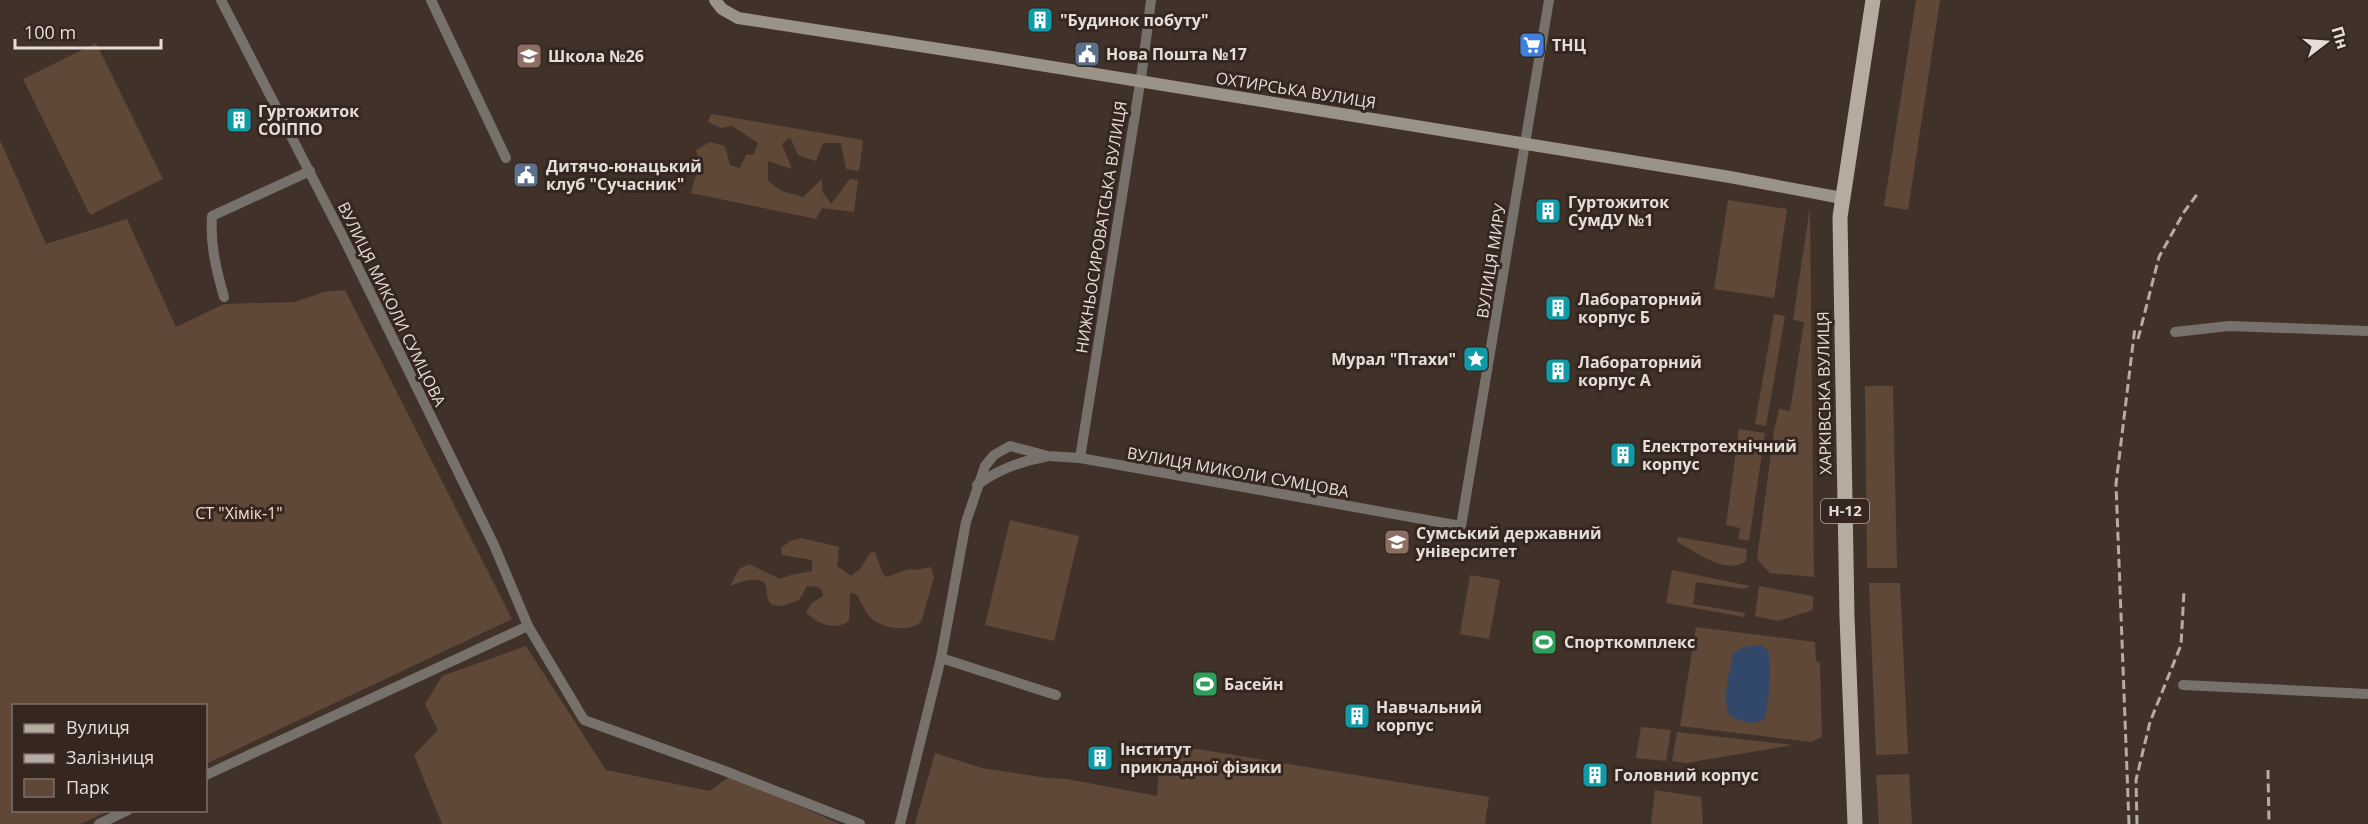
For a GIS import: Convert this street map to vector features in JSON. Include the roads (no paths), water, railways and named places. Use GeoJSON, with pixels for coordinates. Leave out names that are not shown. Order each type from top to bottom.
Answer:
{"type":"FeatureCollection","features":[{"type":"Feature","properties":{"kind":"main road","name":"ОХТИРСЬКА ВУЛИЦЯ"},"geometry":{"type":"LineString","coordinates":[[715,0],[722,9],[738,18],[1842,198]]}},
{"type":"Feature","properties":{"kind":"main road","name":"ХАРКІВСЬКА ВУЛИЦЯ"},"geometry":{"type":"LineString","coordinates":[[1855,824],[1842,390],[1840,217],[1873,0]]}},
{"type":"Feature","properties":{"kind":"street","name":"ВУЛИЦЯ МИКОЛИ СУМЦОВА"},"geometry":{"type":"LineString","coordinates":[[221,0],[310,171],[494,545],[528,626],[584,720],[725,771],[860,824]]}},
{"type":"Feature","properties":{"kind":"street"},"geometry":{"type":"LineString","coordinates":[[431,0],[506,158]]}},
{"type":"Feature","properties":{"kind":"street","name":"НИЖНЬОСИРОВАТСЬКА ВУЛИЦЯ"},"geometry":{"type":"LineString","coordinates":[[1080,459],[1151,0]]}},
{"type":"Feature","properties":{"kind":"street","name":"ВУЛИЦЯ МИРУ"},"geometry":{"type":"LineString","coordinates":[[1461,526],[1549,0]]}},
{"type":"Feature","properties":{"kind":"street"},"geometry":{"type":"LineString","coordinates":[[224,297],[214,263],[210,237],[212,216],[310,171]]}},
{"type":"Feature","properties":{"kind":"street"},"geometry":{"type":"LineString","coordinates":[[2175,332],[2229,326],[2368,331]]}},
{"type":"Feature","properties":{"kind":"street","name":"ВУЛИЦЯ МИКОЛИ СУМЦОВА"},"geometry":{"type":"LineString","coordinates":[[977,484],[985,466],[994,454],[1010,446],[1048,456],[1080,459],[1461,526]]}},
{"type":"Feature","properties":{"kind":"street"},"geometry":{"type":"LineString","coordinates":[[900,824],[941,658],[966,522],[977,484],[992,474],[1029,460],[1048,456]]}},
{"type":"Feature","properties":{"kind":"street"},"geometry":{"type":"LineString","coordinates":[[207,775],[528,626]]}},
{"type":"Feature","properties":{"kind":"street"},"geometry":{"type":"LineString","coordinates":[[941,658],[1056,695]]}},
{"type":"Feature","properties":{"kind":"street"},"geometry":{"type":"LineString","coordinates":[[2183,685],[2368,694]]}},
{"type":"Feature","properties":{"kind":"street"},"geometry":{"type":"LineString","coordinates":[[99,824],[124,812]]}},
{"type":"Feature","properties":{"kind":"water"},"geometry":{"type":"Polygon","coordinates":[[[1760,645],[1768,650],[1770,667],[1765,718],[1761,721],[1748,722],[1730,716],[1726,701],[1727,685],[1733,653],[1745,647],[1760,645]]]}},
{"type":"Feature","properties":{"kind":"railway"},"geometry":{"type":"LineString","coordinates":[[2138,339],[2159,257],[2184,212],[2198,193]]}},
{"type":"Feature","properties":{"kind":"railway"},"geometry":{"type":"LineString","coordinates":[[2129,824],[2116,484],[2135,327]]}},
{"type":"Feature","properties":{"kind":"railway"},"geometry":{"type":"LineString","coordinates":[[2137,824],[2136,780],[2150,722],[2181,645],[2184,591]]}},
{"type":"Feature","properties":{"kind":"railway"},"geometry":{"type":"LineString","coordinates":[[2268,770],[2269,824]]}},
{"type":"Feature","properties":{"kind":"place","name":"\"Будинок побуту\""},"geometry":{"type":"Point","coordinates":[1040,20]}},
{"type":"Feature","properties":{"kind":"place","name":"ТНЦ"},"geometry":{"type":"Point","coordinates":[1532,45]}},
{"type":"Feature","properties":{"kind":"place","name":"Нова Пошта №17"},"geometry":{"type":"Point","coordinates":[1087,54]}},
{"type":"Feature","properties":{"kind":"place","name":"Школа №26"},"geometry":{"type":"Point","coordinates":[529,56]}},
{"type":"Feature","properties":{"kind":"place","name":"Гуртожиток СОІППО"},"geometry":{"type":"Point","coordinates":[239,120]}},
{"type":"Feature","properties":{"kind":"place","name":"Дитячо-юнацький клуб \"Сучасник\""},"geometry":{"type":"Point","coordinates":[526,175]}},
{"type":"Feature","properties":{"kind":"place","name":"Гуртожиток СумДУ №1"},"geometry":{"type":"Point","coordinates":[1548,211]}},
{"type":"Feature","properties":{"kind":"place","name":"Лабораторний корпус Б"},"geometry":{"type":"Point","coordinates":[1558,308]}},
{"type":"Feature","properties":{"kind":"place","name":"Мурал \"Птахи\""},"geometry":{"type":"Point","coordinates":[1476,359]}},
{"type":"Feature","properties":{"kind":"place","name":"Лабораторний корпус А"},"geometry":{"type":"Point","coordinates":[1558,371]}},
{"type":"Feature","properties":{"kind":"place","name":"Електротехнічний корпус"},"geometry":{"type":"Point","coordinates":[1623,455]}},
{"type":"Feature","properties":{"kind":"place","name":"Сумський державний університет"},"geometry":{"type":"Point","coordinates":[1397,542]}},
{"type":"Feature","properties":{"kind":"place","name":"Спорткомплекс"},"geometry":{"type":"Point","coordinates":[1544,642]}},
{"type":"Feature","properties":{"kind":"place","name":"Басейн"},"geometry":{"type":"Point","coordinates":[1205,684]}},
{"type":"Feature","properties":{"kind":"place","name":"Навчальний корпус"},"geometry":{"type":"Point","coordinates":[1357,716]}},
{"type":"Feature","properties":{"kind":"place","name":"Інститут прикладної фізики"},"geometry":{"type":"Point","coordinates":[1100,758]}},
{"type":"Feature","properties":{"kind":"place","name":"Головний корпус"},"geometry":{"type":"Point","coordinates":[1595,775]}},
{"type":"Feature","properties":{"kind":"park label","name":"СТ \"Хімік-1\""},"geometry":{"type":"Point","coordinates":[239,513]}}]}
